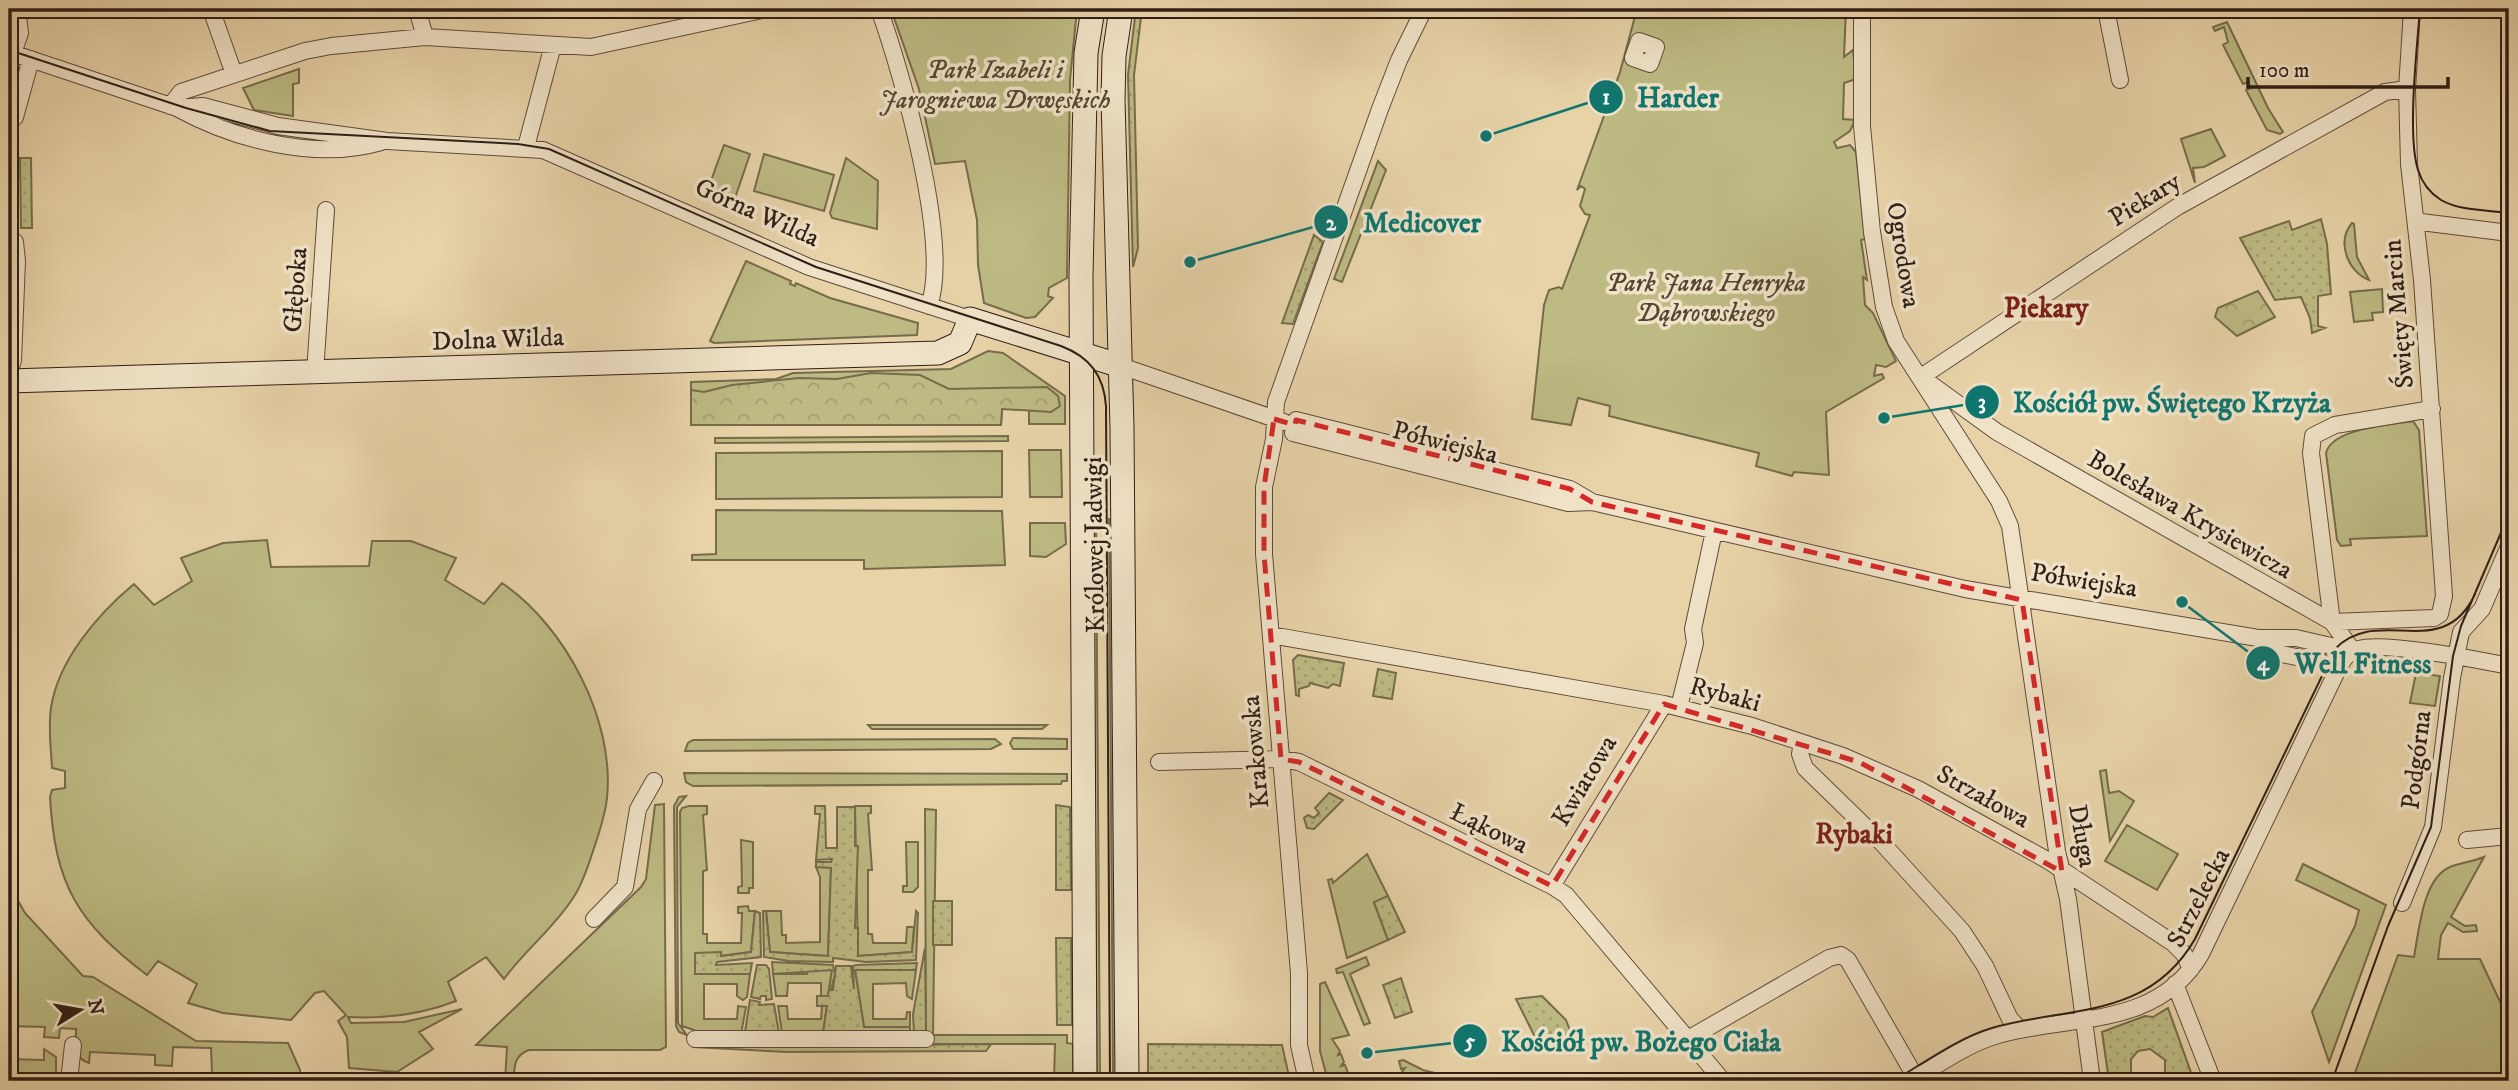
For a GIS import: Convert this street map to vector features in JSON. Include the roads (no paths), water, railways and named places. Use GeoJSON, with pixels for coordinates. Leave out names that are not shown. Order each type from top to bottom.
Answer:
{"type":"FeatureCollection","features":[{"type":"Feature","properties":{"kind":"street"},"geometry":{"type":"LineString","coordinates":[[11,53],[21,31],[17,9]]}},
{"type":"Feature","properties":{"kind":"street"},"geometry":{"type":"LineString","coordinates":[[211,9],[234,74]]}},
{"type":"Feature","properties":{"kind":"street"},"geometry":{"type":"LineString","coordinates":[[417,9],[425,37]]}},
{"type":"Feature","properties":{"kind":"street"},"geometry":{"type":"LineString","coordinates":[[174,107],[181,92],[315,48],[425,37],[553,46],[598,46],[767,9]]}},
{"type":"Feature","properties":{"kind":"street"},"geometry":{"type":"LineString","coordinates":[[879,9],[909,103],[925,185],[936,277],[929,306]]}},
{"type":"Feature","properties":{"kind":"street","name":"Królowej Jadwigi"},"geometry":{"type":"LineString","coordinates":[[1093,9],[1085,67],[1102,361],[1127,1081]]}},
{"type":"Feature","properties":{"kind":"street","name":"Królowej Jadwigi"},"geometry":{"type":"LineString","coordinates":[[1085,1081],[1102,361],[1114,56],[1121,9]]}},
{"type":"Feature","properties":{"kind":"street","name":"Krakowska"},"geometry":{"type":"LineString","coordinates":[[1307,1081],[1299,1045],[1299,973],[1271,635],[1264,487],[1274,439],[1276,402],[1334,243],[1343,209],[1399,60],[1424,9]]}},
{"type":"Feature","properties":{"kind":"street","name":"Ogrodowa"},"geometry":{"type":"LineString","coordinates":[[1862,9],[1862,126],[1880,289],[1896,341],[2006,513],[2022,600]]}},
{"type":"Feature","properties":{"kind":"street"},"geometry":{"type":"LineString","coordinates":[[2106,9],[2120,79]]}},
{"type":"Feature","properties":{"kind":"street","name":"Święty Marcin"},"geometry":{"type":"LineString","coordinates":[[2332,622],[2420,619],[2441,614],[2444,596],[2432,409],[2409,164],[2407,89],[2412,9]]}},
{"type":"Feature","properties":{"kind":"street"},"geometry":{"type":"LineString","coordinates":[[526,147],[553,46]]}},
{"type":"Feature","properties":{"kind":"street","name":"Górna Wilda"},"geometry":{"type":"LineString","coordinates":[[11,53],[174,107],[203,106],[278,126],[387,141],[526,147],[561,156],[816,270],[1102,361]]}},
{"type":"Feature","properties":{"kind":"street"},"geometry":{"type":"LineString","coordinates":[[9,123],[15,117],[31,59]]}},
{"type":"Feature","properties":{"kind":"street","name":"Piekary"},"geometry":{"type":"LineString","coordinates":[[1921,377],[2022,307],[2196,196],[2385,92],[2407,89]]}},
{"type":"Feature","properties":{"kind":"street","name":"Głęboka"},"geometry":{"type":"LineString","coordinates":[[315,373],[326,210]]}},
{"type":"Feature","properties":{"kind":"street"},"geometry":{"type":"LineString","coordinates":[[2415,218],[2421,222],[2509,233]]}},
{"type":"Feature","properties":{"kind":"street"},"geometry":{"type":"LineString","coordinates":[[9,374],[13,360],[17,261],[15,242]]}},
{"type":"Feature","properties":{"kind":"street","name":"Dolna Wilda"},"geometry":{"type":"LineString","coordinates":[[9,381],[938,353],[960,342],[970,319]]}},
{"type":"Feature","properties":{"kind":"street","name":"Półwiejska"},"geometry":{"type":"LineString","coordinates":[[1102,361],[1274,419],[1295,425],[1296,420],[1342,439],[1570,489],[1592,502],[1714,531],[1824,551],[1901,579],[2258,638],[2277,636],[2353,651],[2370,648],[2456,656],[2509,666]]}},
{"type":"Feature","properties":{"kind":"street","name":"Bolesława Krysiewicza"},"geometry":{"type":"LineString","coordinates":[[1921,377],[1997,432],[2332,622]]}},
{"type":"Feature","properties":{"kind":"street"},"geometry":{"type":"LineString","coordinates":[[2353,651],[2332,622],[2311,453],[2313,436],[2335,425],[2432,409]]}},
{"type":"Feature","properties":{"kind":"street","name":"Kwiatowa"},"geometry":{"type":"LineString","coordinates":[[1552,887],[1671,706],[1695,643],[1693,629],[1714,531]]}},
{"type":"Feature","properties":{"kind":"street","name":"Podgórna"},"geometry":{"type":"LineString","coordinates":[[2402,903],[2433,827],[2461,632],[2482,608],[2509,545]]}},
{"type":"Feature","properties":{"kind":"street","name":"Długa"},"geometry":{"type":"LineString","coordinates":[[2022,600],[2092,1081]]}},
{"type":"Feature","properties":{"kind":"street","name":"Rybaki"},"geometry":{"type":"LineString","coordinates":[[1271,635],[1671,706],[1802,743]]}},
{"type":"Feature","properties":{"kind":"street","name":"Półwiejska"},"geometry":{"type":"LineString","coordinates":[[2258,638],[2272,652],[2321,662]]}},
{"type":"Feature","properties":{"kind":"street","name":"Strzelecka"},"geometry":{"type":"LineString","coordinates":[[1913,1080],[1980,1041],[2021,1030],[2121,1013],[2175,984],[2191,969],[2338,667],[2353,651]]}},
{"type":"Feature","properties":{"kind":"street"},"geometry":{"type":"LineString","coordinates":[[1802,743],[1800,754],[1805,768],[1882,843],[1970,942],[2010,1019],[2021,1030]]}},
{"type":"Feature","properties":{"kind":"street","name":"Strzałowa"},"geometry":{"type":"LineString","coordinates":[[1802,743],[1859,762],[1918,789],[2062,872],[2173,943],[2184,954],[2191,969]]}},
{"type":"Feature","properties":{"kind":"street","name":"Łąkowa"},"geometry":{"type":"LineString","coordinates":[[1159,762],[1281,759],[1301,763],[1552,887],[1566,895],[1723,1081]]}},
{"type":"Feature","properties":{"kind":"street"},"geometry":{"type":"LineString","coordinates":[[594,919],[625,887],[638,809],[654,781]]}},
{"type":"Feature","properties":{"kind":"street"},"geometry":{"type":"LineString","coordinates":[[2467,839],[2509,836]]}},
{"type":"Feature","properties":{"kind":"street"},"geometry":{"type":"LineString","coordinates":[[1688,1039],[1829,958],[1841,955],[1848,960],[1913,1080]]}},
{"type":"Feature","properties":{"kind":"street"},"geometry":{"type":"LineString","coordinates":[[2175,984],[2213,1081]]}},
{"type":"Feature","properties":{"kind":"street"},"geometry":{"type":"LineString","coordinates":[[695,1040],[926,1039]]}},
{"type":"Feature","properties":{"kind":"street"},"geometry":{"type":"LineString","coordinates":[[69,1081],[73,1045]]}},
{"type":"Feature","properties":{"kind":"tram line"},"geometry":{"type":"LineString","coordinates":[[2420,9],[2413,114],[2415,155],[2420,175],[2430,191],[2449,204],[2509,213]]}},
{"type":"Feature","properties":{"kind":"tram line"},"geometry":{"type":"LineString","coordinates":[[9,50],[186,108],[270,131],[518,144],[549,149],[816,267],[1061,346],[1087,362],[1099,377],[1106,406],[1110,1081]]}},
{"type":"Feature","properties":{"kind":"tram line"},"geometry":{"type":"LineString","coordinates":[[2332,1081],[2388,926],[2431,827],[2453,656],[2461,626],[2509,514]]}},
{"type":"Feature","properties":{"kind":"tram line"},"geometry":{"type":"LineString","coordinates":[[1893,1081],[1979,1032],[2021,1021],[2104,1006],[2130,997],[2154,984],[2176,965],[2195,939],[2335,649],[2352,637],[2370,631],[2428,630],[2446,626],[2462,615],[2475,594]]}},
{"type":"Feature","properties":{"kind":"place","name":"Harder"},"geometry":{"type":"Point","coordinates":[1486,136]}},
{"type":"Feature","properties":{"kind":"place","name":"Medicover"},"geometry":{"type":"Point","coordinates":[1190,262]}},
{"type":"Feature","properties":{"kind":"place","name":"Kościół pw. Świętego Krzyża"},"geometry":{"type":"Point","coordinates":[1884,418]}},
{"type":"Feature","properties":{"kind":"place","name":"Well Fitness"},"geometry":{"type":"Point","coordinates":[2182,602]}},
{"type":"Feature","properties":{"kind":"place","name":"Kościół pw. Bożego Ciała"},"geometry":{"type":"Point","coordinates":[1367,1053]}},
{"type":"Feature","properties":{"kind":"district","name":"Piekary"},"geometry":{"type":"Point","coordinates":[2046,308]}},
{"type":"Feature","properties":{"kind":"district","name":"Rybaki"},"geometry":{"type":"Point","coordinates":[1854,834]}},
{"type":"Feature","properties":{"kind":"park label","name":"Park Izabeli i Jarogniewa Drwęskich"},"geometry":{"type":"Point","coordinates":[995,85]}},
{"type":"Feature","properties":{"kind":"park label","name":"Park Jana Henryka Dąbrowskiego"},"geometry":{"type":"Point","coordinates":[1706,298]}}]}
